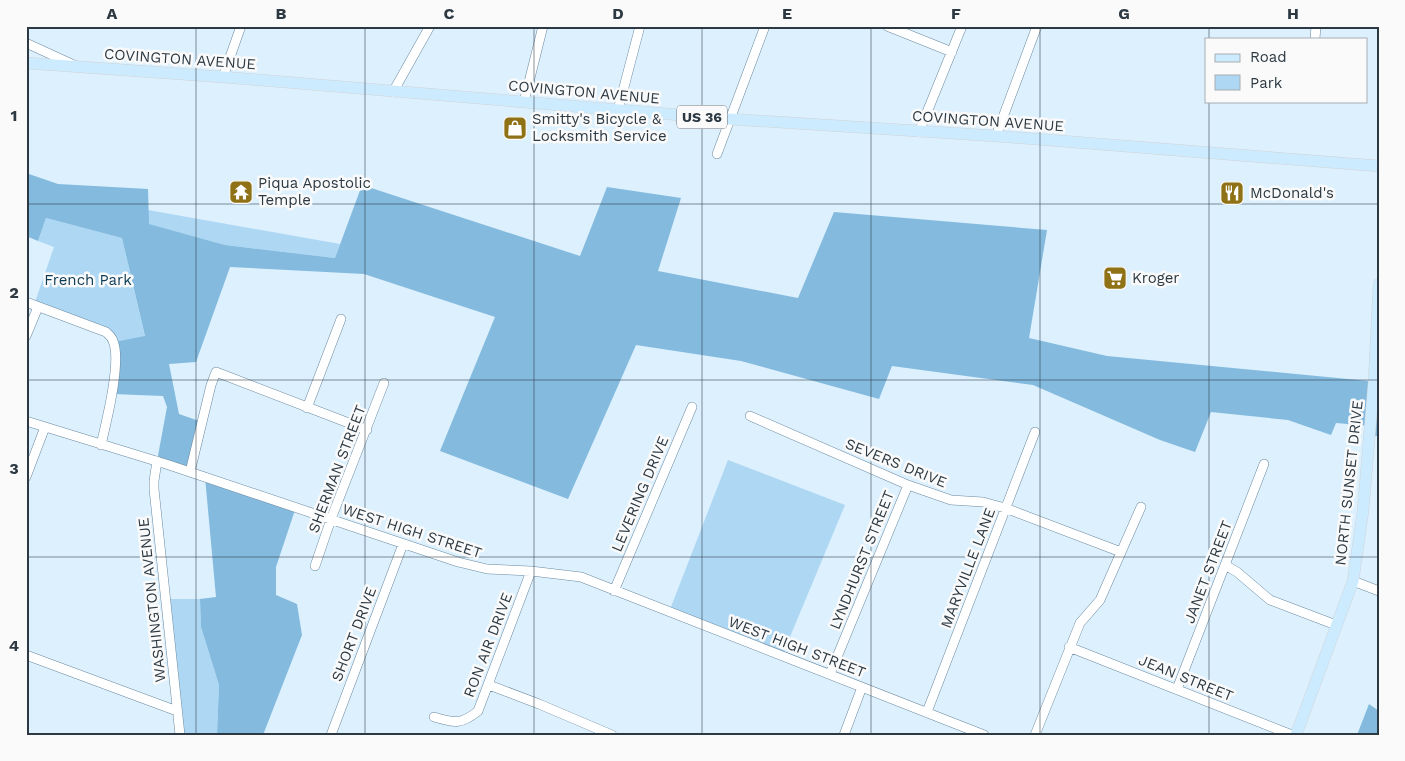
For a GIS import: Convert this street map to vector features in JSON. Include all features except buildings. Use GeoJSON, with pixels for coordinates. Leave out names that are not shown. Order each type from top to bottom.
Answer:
{"type":"FeatureCollection","features":[{"type":"Feature","properties":{"kind":"main road","name":"COVINGTON AVENUE"},"geometry":{"type":"LineString","coordinates":[[26,63],[223,77],[729,119],[996,136],[1379,166]]}},
{"type":"Feature","properties":{"kind":"main road","name":"NORTH SUNSET DRIVE"},"geometry":{"type":"LineString","coordinates":[[1296,735],[1353,581],[1363,511],[1370,436],[1379,284]]}},
{"type":"Feature","properties":{"kind":"street"},"geometry":{"type":"LineString","coordinates":[[223,77],[241,26]]}},
{"type":"Feature","properties":{"kind":"street"},"geometry":{"type":"LineString","coordinates":[[393,92],[430,26]]}},
{"type":"Feature","properties":{"kind":"street"},"geometry":{"type":"LineString","coordinates":[[524,102],[543,26]]}},
{"type":"Feature","properties":{"kind":"street"},"geometry":{"type":"LineString","coordinates":[[618,110],[640,26]]}},
{"type":"Feature","properties":{"kind":"street"},"geometry":{"type":"LineString","coordinates":[[717,154],[765,26]]}},
{"type":"Feature","properties":{"kind":"street"},"geometry":{"type":"LineString","coordinates":[[887,26],[952,52]]}},
{"type":"Feature","properties":{"kind":"street"},"geometry":{"type":"LineString","coordinates":[[919,132],[962,26]]}},
{"type":"Feature","properties":{"kind":"street"},"geometry":{"type":"LineString","coordinates":[[996,136],[1037,26]]}},
{"type":"Feature","properties":{"kind":"street"},"geometry":{"type":"LineString","coordinates":[[26,43],[76,66]]}},
{"type":"Feature","properties":{"kind":"street"},"geometry":{"type":"LineString","coordinates":[[26,302],[106,332],[114,342],[116,352],[113,394],[101,445]]}},
{"type":"Feature","properties":{"kind":"street"},"geometry":{"type":"LineString","coordinates":[[26,336],[38,307]]}},
{"type":"Feature","properties":{"kind":"street"},"geometry":{"type":"LineString","coordinates":[[307,408],[341,319]]}},
{"type":"Feature","properties":{"kind":"street"},"geometry":{"type":"LineString","coordinates":[[190,472],[211,385],[216,372],[367,430]]}},
{"type":"Feature","properties":{"kind":"street","name":"SHERMAN STREET"},"geometry":{"type":"LineString","coordinates":[[315,566],[384,383]]}},
{"type":"Feature","properties":{"kind":"street","name":"LEVERING DRIVE"},"geometry":{"type":"LineString","coordinates":[[614,591],[692,407]]}},
{"type":"Feature","properties":{"kind":"street","name":"SEVERS DRIVE"},"geometry":{"type":"LineString","coordinates":[[750,416],[908,485],[951,500],[983,502],[1006,508],[1121,552]]}},
{"type":"Feature","properties":{"kind":"street","name":"WEST HIGH STREET"},"geometry":{"type":"LineString","coordinates":[[26,421],[190,472],[458,562],[487,569],[531,571],[581,577],[984,735]]}},
{"type":"Feature","properties":{"kind":"street"},"geometry":{"type":"LineString","coordinates":[[26,477],[45,427]]}},
{"type":"Feature","properties":{"kind":"street","name":"MARYVILLE LANE"},"geometry":{"type":"LineString","coordinates":[[927,712],[1035,432]]}},
{"type":"Feature","properties":{"kind":"street","name":"WASHINGTON AVENUE"},"geometry":{"type":"LineString","coordinates":[[157,462],[154,489],[180,735]]}},
{"type":"Feature","properties":{"kind":"street","name":"JANET STREET"},"geometry":{"type":"LineString","coordinates":[[1177,689],[1264,464]]}},
{"type":"Feature","properties":{"kind":"street","name":"LYNDHURST STREET"},"geometry":{"type":"LineString","coordinates":[[830,674],[908,485]]}},
{"type":"Feature","properties":{"kind":"street"},"geometry":{"type":"LineString","coordinates":[[1035,735],[1080,623],[1100,600],[1141,507]]}},
{"type":"Feature","properties":{"kind":"street","name":"SHORT DRIVE"},"geometry":{"type":"LineString","coordinates":[[331,735],[403,544]]}},
{"type":"Feature","properties":{"kind":"street"},"geometry":{"type":"LineString","coordinates":[[1225,565],[1237,572],[1270,600],[1336,625]]}},
{"type":"Feature","properties":{"kind":"street","name":"RON AIR DRIVE"},"geometry":{"type":"LineString","coordinates":[[434,718],[453,723],[467,720],[478,711],[531,571]]}},
{"type":"Feature","properties":{"kind":"street"},"geometry":{"type":"LineString","coordinates":[[1353,581],[1379,591]]}},
{"type":"Feature","properties":{"kind":"street","name":"JEAN STREET"},"geometry":{"type":"LineString","coordinates":[[1069,647],[1292,735]]}},
{"type":"Feature","properties":{"kind":"street"},"geometry":{"type":"LineString","coordinates":[[26,655],[177,712]]}},
{"type":"Feature","properties":{"kind":"street"},"geometry":{"type":"LineString","coordinates":[[488,685],[540,704],[612,735]]}},
{"type":"Feature","properties":{"kind":"street"},"geometry":{"type":"LineString","coordinates":[[844,735],[862,688]]}},
{"type":"Feature","properties":{"kind":"green space"},"geometry":{"type":"Polygon","coordinates":[[[148,210],[340,244],[335,258],[225,245],[148,224],[148,210]]]}},
{"type":"Feature","properties":{"kind":"green space","name":"French Park"},"geometry":{"type":"Polygon","coordinates":[[[46,218],[122,238],[145,337],[114,342],[111,337],[34,305],[54,247],[38,241],[46,218]]]}},
{"type":"Feature","properties":{"kind":"green space"},"geometry":{"type":"Polygon","coordinates":[[[728,460],[845,505],[782,656],[669,612],[728,460]]]}},
{"type":"Feature","properties":{"kind":"green space"},"geometry":{"type":"Polygon","coordinates":[[[166,599],[200,599],[201,627],[219,685],[217,735],[180,735],[166,599]]]}},
{"type":"Feature","properties":{"kind":"shaded area"},"geometry":{"type":"Polygon","coordinates":[[[26,173],[58,184],[148,189],[149,224],[225,245],[335,258],[362,185],[580,256],[607,187],[681,198],[658,271],[798,298],[834,212],[1047,230],[1029,338],[1107,356],[1379,382],[1379,436],[1370,436],[1370,426],[1336,423],[1331,435],[1288,420],[1211,412],[1195,452],[1160,440],[1033,385],[892,366],[879,399],[741,361],[636,345],[568,499],[440,451],[495,317],[364,274],[230,267],[196,362],[169,364],[179,414],[202,422],[190,472],[157,461],[167,407],[163,396],[113,394],[114,342],[145,336],[122,238],[46,218],[38,241],[26,236],[26,173]]]}},
{"type":"Feature","properties":{"kind":"shaded area"},"geometry":{"type":"Polygon","coordinates":[[[205,477],[296,507],[276,567],[276,595],[297,604],[302,635],[263,735],[217,735],[219,685],[201,627],[200,599],[216,597],[205,477]]]}},
{"type":"Feature","properties":{"kind":"shaded area"},"geometry":{"type":"Polygon","coordinates":[[[1369,704],[1379,711],[1379,735],[1357,735],[1369,704]]]}},
{"type":"Feature","properties":{"kind":"place","name":"Smitty's Bicycle & Locksmith Service"},"geometry":{"type":"Point","coordinates":[515,128]}},
{"type":"Feature","properties":{"kind":"place","name":"Piqua Apostolic Temple"},"geometry":{"type":"Point","coordinates":[241,192]}},
{"type":"Feature","properties":{"kind":"place","name":"McDonald's"},"geometry":{"type":"Point","coordinates":[1232,193]}},
{"type":"Feature","properties":{"kind":"place","name":"Kroger"},"geometry":{"type":"Point","coordinates":[1115,278]}}]}
